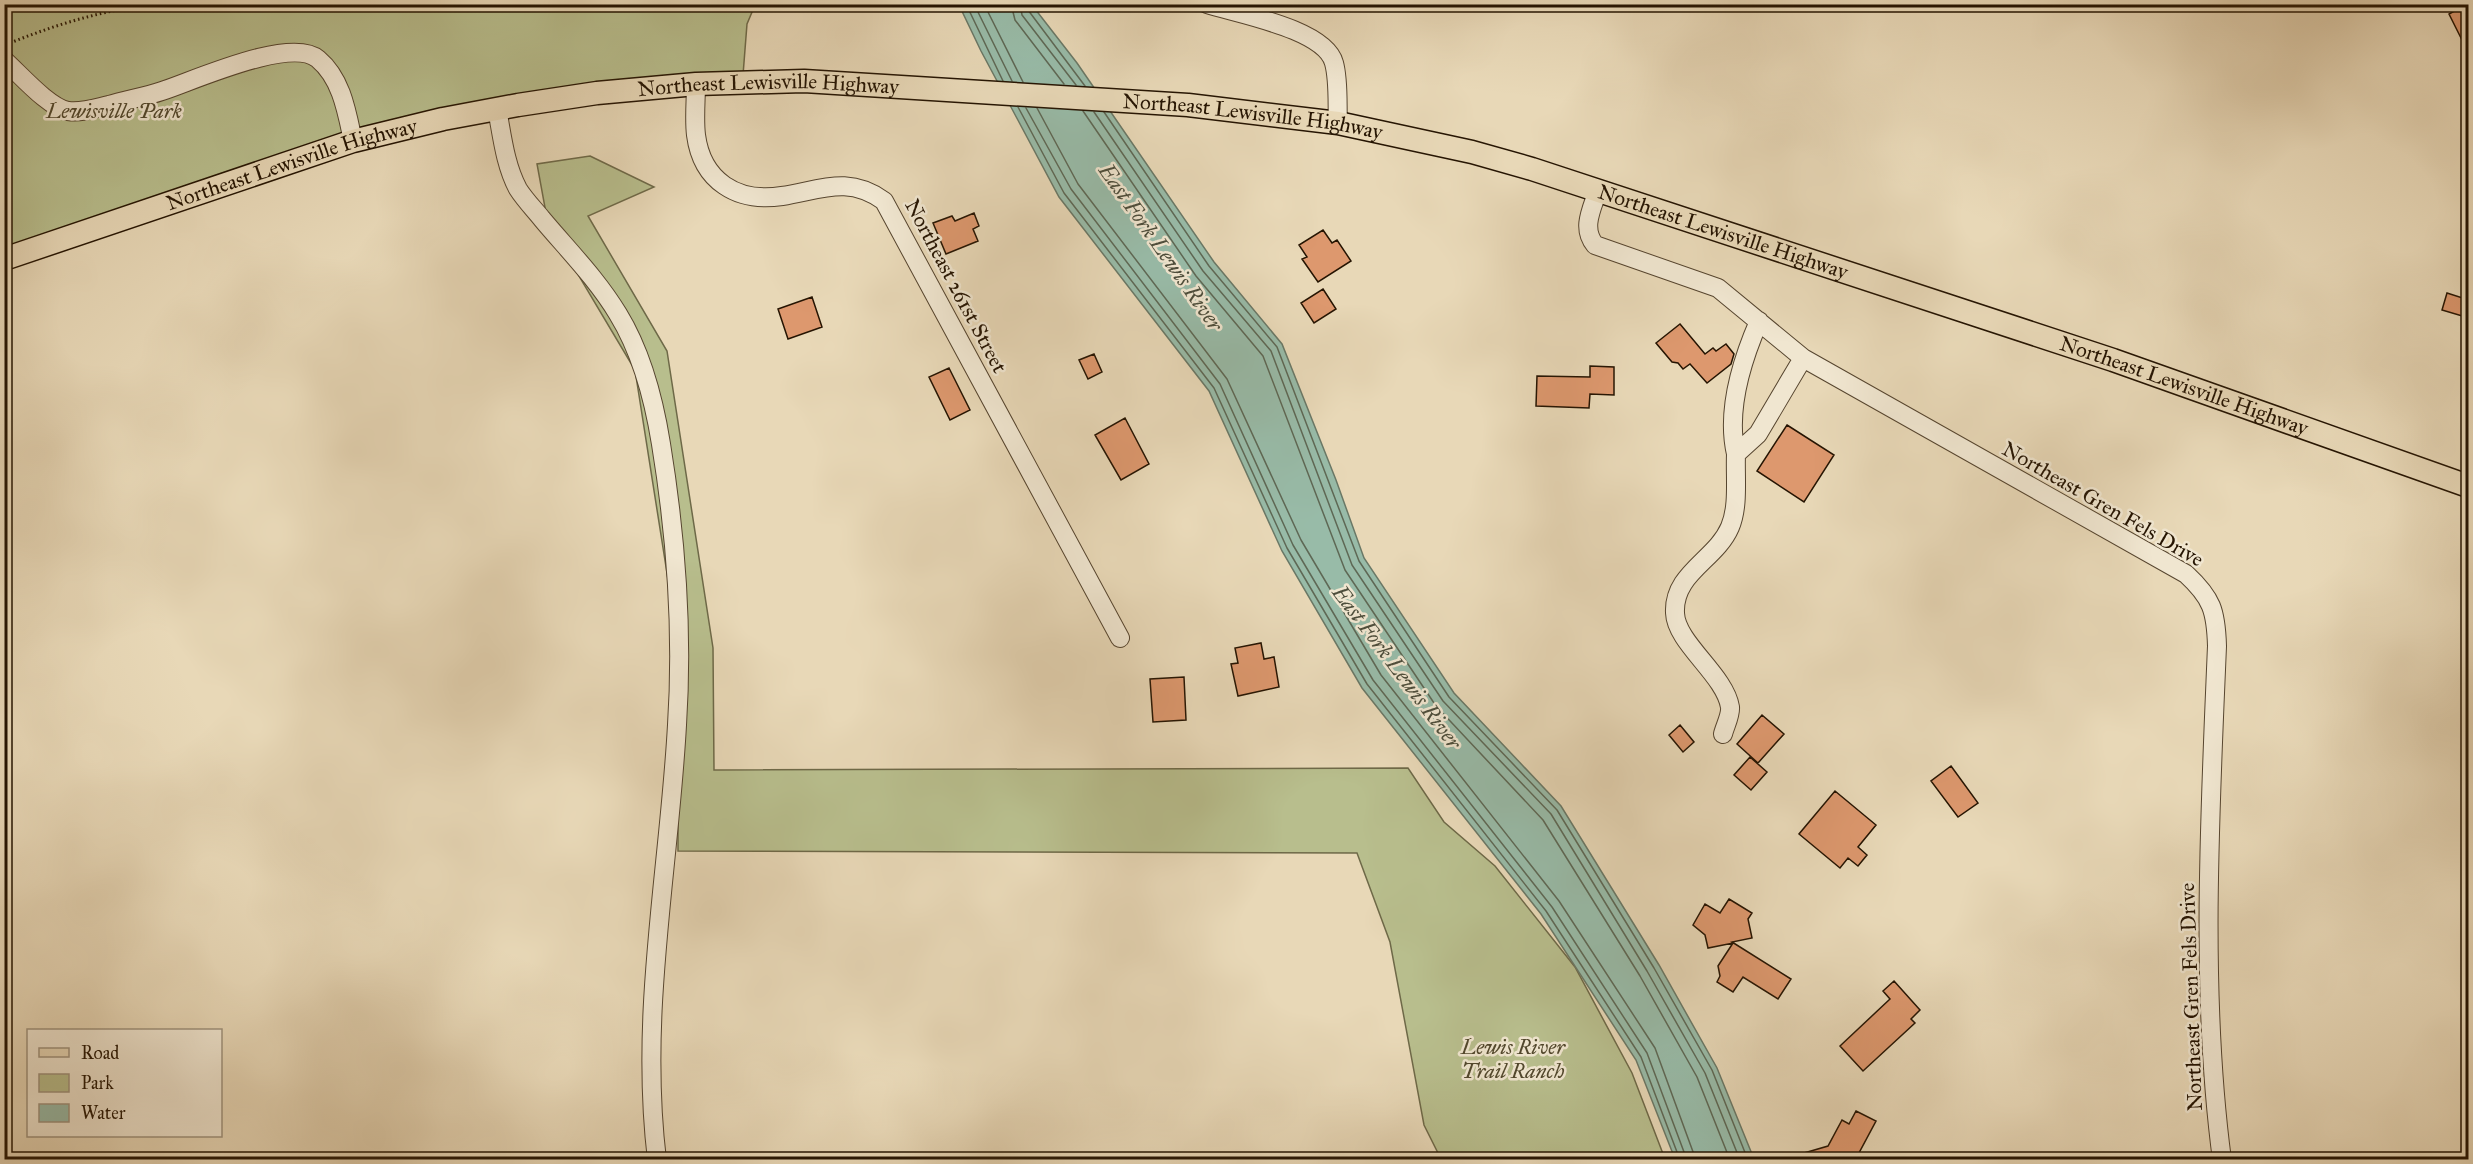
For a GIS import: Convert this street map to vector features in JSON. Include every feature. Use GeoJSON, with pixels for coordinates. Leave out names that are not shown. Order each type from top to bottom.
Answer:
{"type":"FeatureCollection","features":[{"type":"Feature","properties":{"kind":"main road","name":"Northeast Lewisville Highway"},"geometry":{"type":"LineString","coordinates":[[4,259],[353,141],[497,109],[597,93],[696,84],[804,81],[1188,105],[1338,123],[1472,152],[1598,190],[2113,360],[2469,486]]}},
{"type":"Feature","properties":{"kind":"street"},"geometry":{"type":"LineString","coordinates":[[1207,4],[1295,30],[1328,50],[1334,63],[1338,123]]}},
{"type":"Feature","properties":{"kind":"street"},"geometry":{"type":"LineString","coordinates":[[4,60],[53,104],[68,111],[84,111],[161,92],[228,66],[265,56],[294,52],[317,57],[335,79],[353,141]]}},
{"type":"Feature","properties":{"kind":"street","name":"Northeast 261st Street"},"geometry":{"type":"LineString","coordinates":[[696,84],[696,133],[699,151],[709,171],[726,189],[750,197],[780,197],[822,188],[857,186],[884,201],[1120,638]]}},
{"type":"Feature","properties":{"kind":"street"},"geometry":{"type":"LineString","coordinates":[[497,109],[510,170],[519,190],[573,254],[619,315],[650,389],[661,443],[674,567],[678,653],[677,724],[650,1013],[650,1089],[657,1160]]}},
{"type":"Feature","properties":{"kind":"street","name":"Northeast Gren Fels Drive"},"geometry":{"type":"LineString","coordinates":[[1598,190],[1588,224],[1588,237],[1595,244],[1718,288],[1803,358],[2186,574],[2206,592],[2216,618],[2217,646],[2210,841],[2212,1012],[2217,1116],[2222,1160]]}},
{"type":"Feature","properties":{"kind":"street"},"geometry":{"type":"LineString","coordinates":[[1723,734],[1730,709],[1722,687],[1689,642],[1675,616],[1676,596],[1690,573],[1720,544],[1731,525],[1736,454],[1732,435],[1738,390],[1746,350],[1759,321]]}},
{"type":"Feature","properties":{"kind":"street"},"geometry":{"type":"LineString","coordinates":[[1736,454],[1758,434],[1803,358]]}},
{"type":"Feature","properties":{"kind":"path"},"geometry":{"type":"LineString","coordinates":[[4,48],[8,44],[51,27],[116,9],[155,4]]}},
{"type":"Feature","properties":{"kind":"green space","name":"Lewisville Park"},"geometry":{"type":"Polygon","coordinates":[[[5,5],[755,5],[747,24],[743,75],[443,119],[5,259],[5,5]]]}},
{"type":"Feature","properties":{"kind":"green space","name":"Lewis River Trail Ranch"},"geometry":{"type":"Polygon","coordinates":[[[590,156],[654,187],[588,216],[667,351],[713,648],[714,770],[1408,768],[1444,822],[1495,866],[1575,967],[1632,1073],[1665,1159],[1441,1159],[1424,1125],[1390,942],[1357,853],[678,851],[678,643],[635,370],[548,224],[537,164],[590,156]]]}},
{"type":"Feature","properties":{"kind":"water","name":"East Fork Lewis River"},"geometry":{"type":"Polygon","coordinates":[[[959,5],[1032,5],[1077,63],[1214,262],[1282,344],[1364,558],[1454,693],[1561,806],[1659,965],[1717,1068],[1754,1159],[1675,1159],[1636,1060],[1541,914],[1362,688],[1282,551],[1209,391],[1059,197],[959,5]]]}},
{"type":"Feature","properties":{"kind":"building"},"geometry":{"type":"Polygon","coordinates":[[[2469,4],[2469,54],[2449,14],[2469,4]]]}},
{"type":"Feature","properties":{"kind":"building"},"geometry":{"type":"Polygon","coordinates":[[[974,213],[979,226],[973,229],[978,241],[946,254],[933,223],[952,216],[955,221],[974,213]]]}},
{"type":"Feature","properties":{"kind":"building"},"geometry":{"type":"Polygon","coordinates":[[[1323,230],[1332,243],[1337,240],[1351,261],[1318,282],[1302,259],[1307,257],[1299,245],[1323,230]]]}},
{"type":"Feature","properties":{"kind":"building"},"geometry":{"type":"Polygon","coordinates":[[[1323,289],[1336,309],[1314,323],[1301,303],[1323,289]]]}},
{"type":"Feature","properties":{"kind":"building"},"geometry":{"type":"Polygon","coordinates":[[[2447,293],[2469,300],[2469,318],[2442,310],[2447,293]]]}},
{"type":"Feature","properties":{"kind":"building"},"geometry":{"type":"Polygon","coordinates":[[[812,297],[822,327],[788,339],[778,309],[812,297]]]}},
{"type":"Feature","properties":{"kind":"building"},"geometry":{"type":"Polygon","coordinates":[[[1680,324],[1705,354],[1713,348],[1716,351],[1726,344],[1734,354],[1731,364],[1707,383],[1690,364],[1683,369],[1678,363],[1672,362],[1656,343],[1680,324]]]}},
{"type":"Feature","properties":{"kind":"building"},"geometry":{"type":"Polygon","coordinates":[[[1094,354],[1102,372],[1088,379],[1079,360],[1094,354]]]}},
{"type":"Feature","properties":{"kind":"building"},"geometry":{"type":"Polygon","coordinates":[[[1590,366],[1614,367],[1614,395],[1590,394],[1589,408],[1536,406],[1537,376],[1590,377],[1590,366]]]}},
{"type":"Feature","properties":{"kind":"building"},"geometry":{"type":"Polygon","coordinates":[[[949,368],[970,410],[950,420],[929,377],[949,368]]]}},
{"type":"Feature","properties":{"kind":"building"},"geometry":{"type":"Polygon","coordinates":[[[1125,418],[1149,464],[1121,480],[1095,435],[1125,418]]]}},
{"type":"Feature","properties":{"kind":"building"},"geometry":{"type":"Polygon","coordinates":[[[1787,425],[1834,455],[1804,502],[1757,471],[1787,425]]]}},
{"type":"Feature","properties":{"kind":"building"},"geometry":{"type":"Polygon","coordinates":[[[1261,643],[1264,659],[1274,657],[1279,687],[1238,696],[1231,664],[1238,663],[1235,648],[1261,643]]]}},
{"type":"Feature","properties":{"kind":"building"},"geometry":{"type":"Polygon","coordinates":[[[1184,677],[1186,720],[1153,722],[1150,679],[1184,677]]]}},
{"type":"Feature","properties":{"kind":"building"},"geometry":{"type":"Polygon","coordinates":[[[1762,715],[1784,734],[1758,763],[1737,744],[1762,715]]]}},
{"type":"Feature","properties":{"kind":"building"},"geometry":{"type":"Polygon","coordinates":[[[1680,725],[1694,742],[1683,752],[1669,735],[1680,725]]]}},
{"type":"Feature","properties":{"kind":"building"},"geometry":{"type":"Polygon","coordinates":[[[1750,757],[1767,772],[1751,790],[1734,775],[1750,757]]]}},
{"type":"Feature","properties":{"kind":"building"},"geometry":{"type":"Polygon","coordinates":[[[1951,766],[1978,803],[1958,817],[1931,781],[1951,766]]]}},
{"type":"Feature","properties":{"kind":"building"},"geometry":{"type":"Polygon","coordinates":[[[1835,791],[1876,825],[1858,847],[1867,855],[1858,866],[1848,858],[1840,868],[1799,834],[1835,791]]]}},
{"type":"Feature","properties":{"kind":"building"},"geometry":{"type":"Polygon","coordinates":[[[1729,899],[1752,913],[1748,919],[1752,938],[1732,942],[1791,979],[1778,999],[1743,977],[1733,992],[1717,982],[1720,976],[1718,966],[1733,943],[1708,948],[1705,935],[1693,925],[1705,904],[1720,913],[1729,899]]]}},
{"type":"Feature","properties":{"kind":"building"},"geometry":{"type":"Polygon","coordinates":[[[1894,981],[1920,1010],[1911,1019],[1915,1023],[1863,1071],[1840,1046],[1890,999],[1883,991],[1894,981]]]}},
{"type":"Feature","properties":{"kind":"building"},"geometry":{"type":"Polygon","coordinates":[[[1856,1111],[1876,1121],[1859,1153],[1860,1160],[1798,1160],[1797,1155],[1828,1146],[1842,1120],[1849,1124],[1856,1111]]]}}]}
